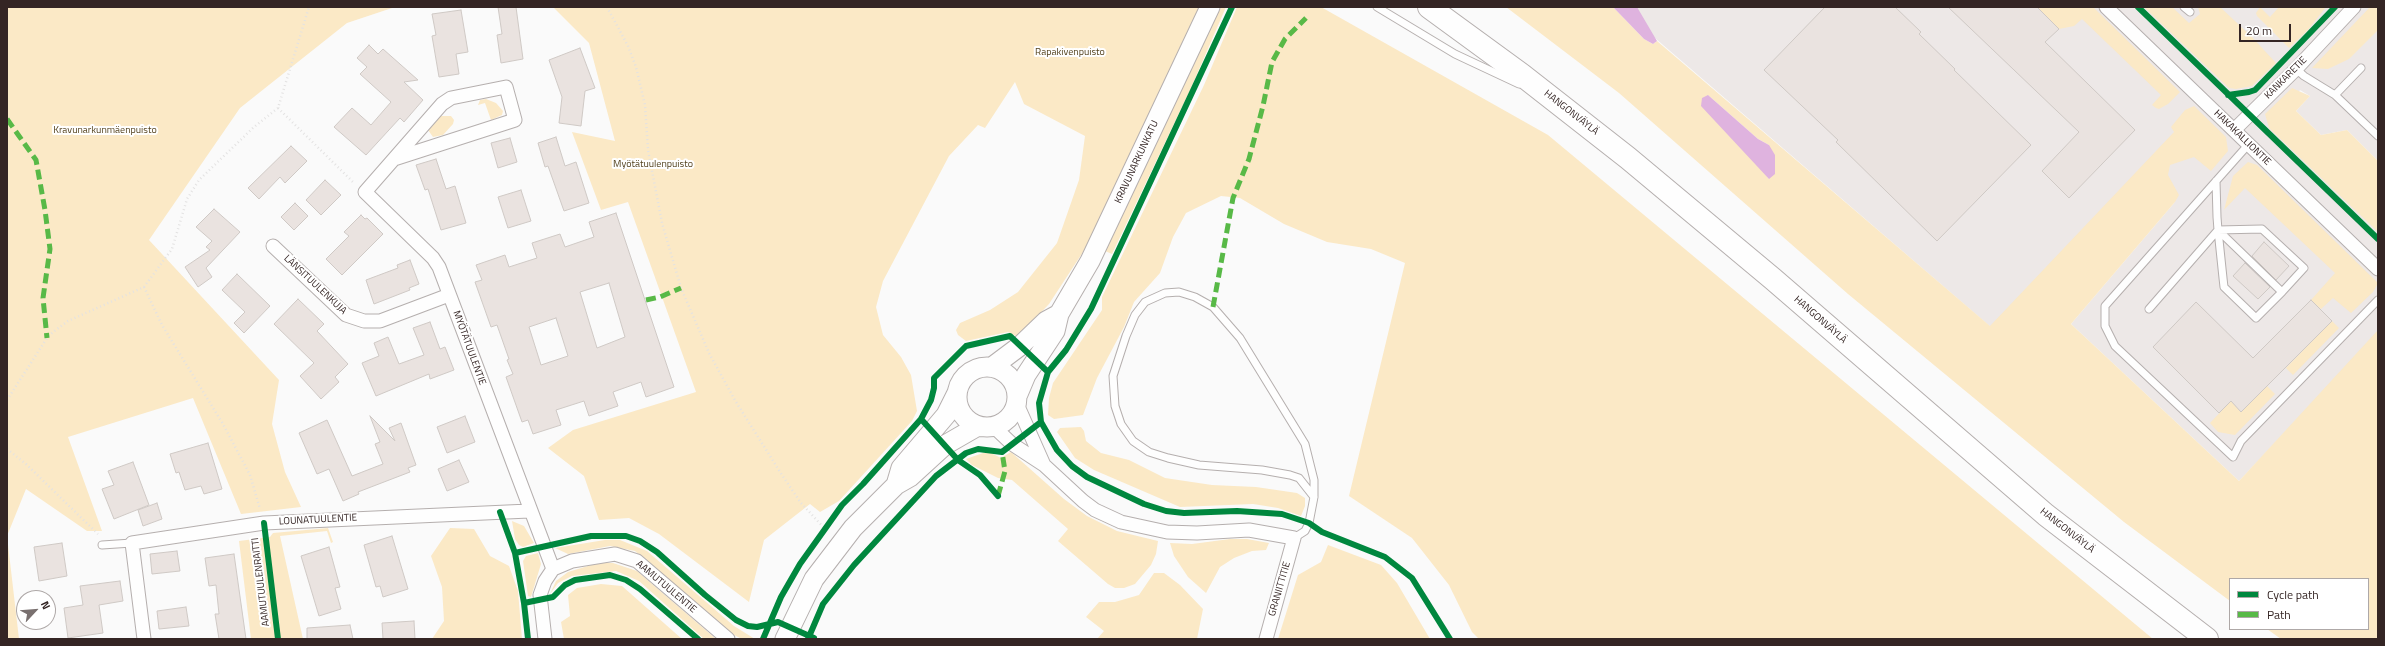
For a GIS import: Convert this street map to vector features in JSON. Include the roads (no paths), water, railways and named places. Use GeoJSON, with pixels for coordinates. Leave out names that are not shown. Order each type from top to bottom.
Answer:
{"type":"FeatureCollection","features":[{"type":"Feature","properties":{"kind":"highway","name":"HANGONVÄYLÄ"},"geometry":{"type":"LineString","coordinates":[[1429,7],[1548,95],[1634,163],[1773,279],[2046,516],[2207,639]]}},
{"type":"Feature","properties":{"kind":"street","name":"KRAVUNARKUNKATU"},"geometry":{"type":"LineString","coordinates":[[1017,399],[1026,375],[1055,331],[1060,314],[1076,288],[1102,238],[1210,7]]}},
{"type":"Feature","properties":{"kind":"street","name":"HAKAKALLIONTIE"},"geometry":{"type":"LineString","coordinates":[[2106,7],[2378,269]]}},
{"type":"Feature","properties":{"kind":"street","name":"KANKARETIE"},"geometry":{"type":"LineString","coordinates":[[2234,130],[2296,69],[2354,7]]}},
{"type":"Feature","properties":{"kind":"street"},"geometry":{"type":"LineString","coordinates":[[506,87],[515,120],[394,159],[442,104],[451,98],[506,87]]}},
{"type":"Feature","properties":{"kind":"street","name":"MYÖTÄTUULENTIE"},"geometry":{"type":"LineString","coordinates":[[394,159],[365,192],[433,258],[439,267],[529,511],[553,568]]}},
{"type":"Feature","properties":{"kind":"street","name":"LÄNSITUULENKUJA"},"geometry":{"type":"LineString","coordinates":[[273,246],[346,315],[364,321],[380,321],[449,295]]}},
{"type":"Feature","properties":{"kind":"street","name":"KRAVUNARKUNKATU"},"geometry":{"type":"LineString","coordinates":[[992,366],[1020,346],[1046,321],[1060,314]]}},
{"type":"Feature","properties":{"kind":"street"},"geometry":{"type":"LineString","coordinates":[[896,485],[901,468],[946,415],[962,380],[967,374],[978,368],[992,366],[1002,370],[1010,376],[1017,399],[1044,465]]}},
{"type":"Feature","properties":{"kind":"street"},"geometry":{"type":"LineString","coordinates":[[957,393],[958,404],[962,413],[969,421],[986,426],[1044,465],[1066,487],[1095,510],[1121,522],[1167,532],[1197,534],[1249,530],[1294,538]]}},
{"type":"Feature","properties":{"kind":"street"},"geometry":{"type":"LineString","coordinates":[[785,639],[814,579],[833,552],[853,528],[896,485],[910,478],[945,445],[986,426],[1008,419],[1017,399]]}},
{"type":"Feature","properties":{"kind":"street","name":"LOUNATUULENTIE"},"geometry":{"type":"LineString","coordinates":[[132,543],[264,523],[529,511]]}},
{"type":"Feature","properties":{"kind":"street","name":"GRANIITTITIE"},"geometry":{"type":"LineString","coordinates":[[1266,639],[1294,538]]}},
{"type":"Feature","properties":{"kind":"street"},"geometry":{"type":"LineString","coordinates":[[132,543],[144,639]]}},
{"type":"Feature","properties":{"kind":"street","name":"AAMUTUULENTIE"},"geometry":{"type":"LineString","coordinates":[[553,568],[561,564],[603,555],[625,556],[637,561],[728,639]]}},
{"type":"Feature","properties":{"kind":"street"},"geometry":{"type":"LineString","coordinates":[[545,639],[540,596],[545,581],[553,568]]}},
{"type":"Feature","properties":{"kind":"lane"},"geometry":{"type":"LineString","coordinates":[[1377,7],[1455,54],[1500,76],[1548,95]]}},
{"type":"Feature","properties":{"kind":"lane"},"geometry":{"type":"LineString","coordinates":[[2335,95],[2361,68]]}},
{"type":"Feature","properties":{"kind":"lane"},"geometry":{"type":"LineString","coordinates":[[2296,69],[2304,76],[2335,95],[2378,136]]}},
{"type":"Feature","properties":{"kind":"lane"},"geometry":{"type":"LineString","coordinates":[[2248,144],[2105,306],[2105,326],[2115,346],[2233,457],[2241,441],[2378,300]]}},
{"type":"Feature","properties":{"kind":"lane"},"geometry":{"type":"LineString","coordinates":[[2149,309],[2218,230],[2262,229],[2304,268],[2256,318],[2224,287],[2218,230],[2216,181]]}},
{"type":"Feature","properties":{"kind":"lane"},"geometry":{"type":"LineString","coordinates":[[2218,230],[2282,292]]}},
{"type":"Feature","properties":{"kind":"lane"},"geometry":{"type":"LineString","coordinates":[[1294,538],[1305,531],[1309,523],[1314,497],[1314,480],[1305,444],[1240,338],[1213,307],[1195,297],[1179,292],[1165,294],[1145,302],[1135,315],[1126,336],[1113,376],[1114,406],[1120,424],[1133,441],[1149,452],[1199,465],[1262,470],[1290,475],[1299,478],[1314,497]]}},
{"type":"Feature","properties":{"kind":"lane"},"geometry":{"type":"LineString","coordinates":[[102,545],[132,543]]}},
{"type":"Feature","properties":{"kind":"park label","name":"Rapakivenpuisto"},"geometry":{"type":"Point","coordinates":[1070,53]}},
{"type":"Feature","properties":{"kind":"park label","name":"Kravunarkunmäenpuisto"},"geometry":{"type":"Point","coordinates":[105,131]}},
{"type":"Feature","properties":{"kind":"park label","name":"Myötätuulenpuisto"},"geometry":{"type":"Point","coordinates":[653,165]}}]}
